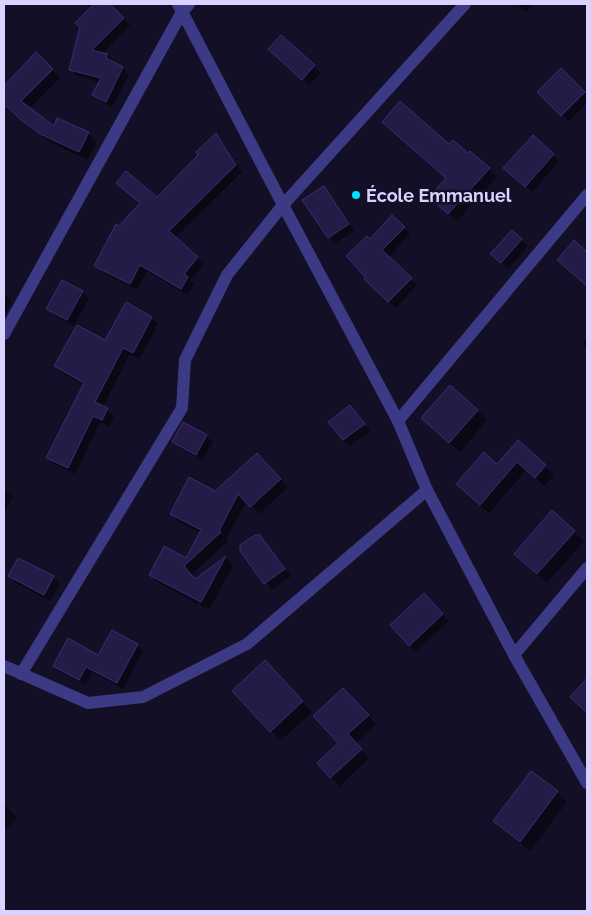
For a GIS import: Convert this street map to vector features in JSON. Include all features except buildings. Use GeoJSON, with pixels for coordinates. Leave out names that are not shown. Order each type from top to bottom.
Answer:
{"type":"FeatureCollection","features":[{"type":"Feature","properties":{"kind":"street"},"geometry":{"type":"LineString","coordinates":[[21,674],[182,408],[185,360],[227,275],[282,205],[464,4]]}},
{"type":"Feature","properties":{"kind":"street"},"geometry":{"type":"LineString","coordinates":[[183,7],[282,205],[398,421],[427,490],[514,655],[587,783]]}},
{"type":"Feature","properties":{"kind":"street"},"geometry":{"type":"LineString","coordinates":[[4,334],[183,7]]}},
{"type":"Feature","properties":{"kind":"street"},"geometry":{"type":"LineString","coordinates":[[398,421],[587,195]]}},
{"type":"Feature","properties":{"kind":"street"},"geometry":{"type":"LineString","coordinates":[[4,666],[88,703],[144,697],[247,644],[427,490]]}},
{"type":"Feature","properties":{"kind":"street"},"geometry":{"type":"LineString","coordinates":[[514,655],[587,568]]}},
{"type":"Feature","properties":{"kind":"place","name":"École Emmanuel"},"geometry":{"type":"Point","coordinates":[356,195]}}]}
